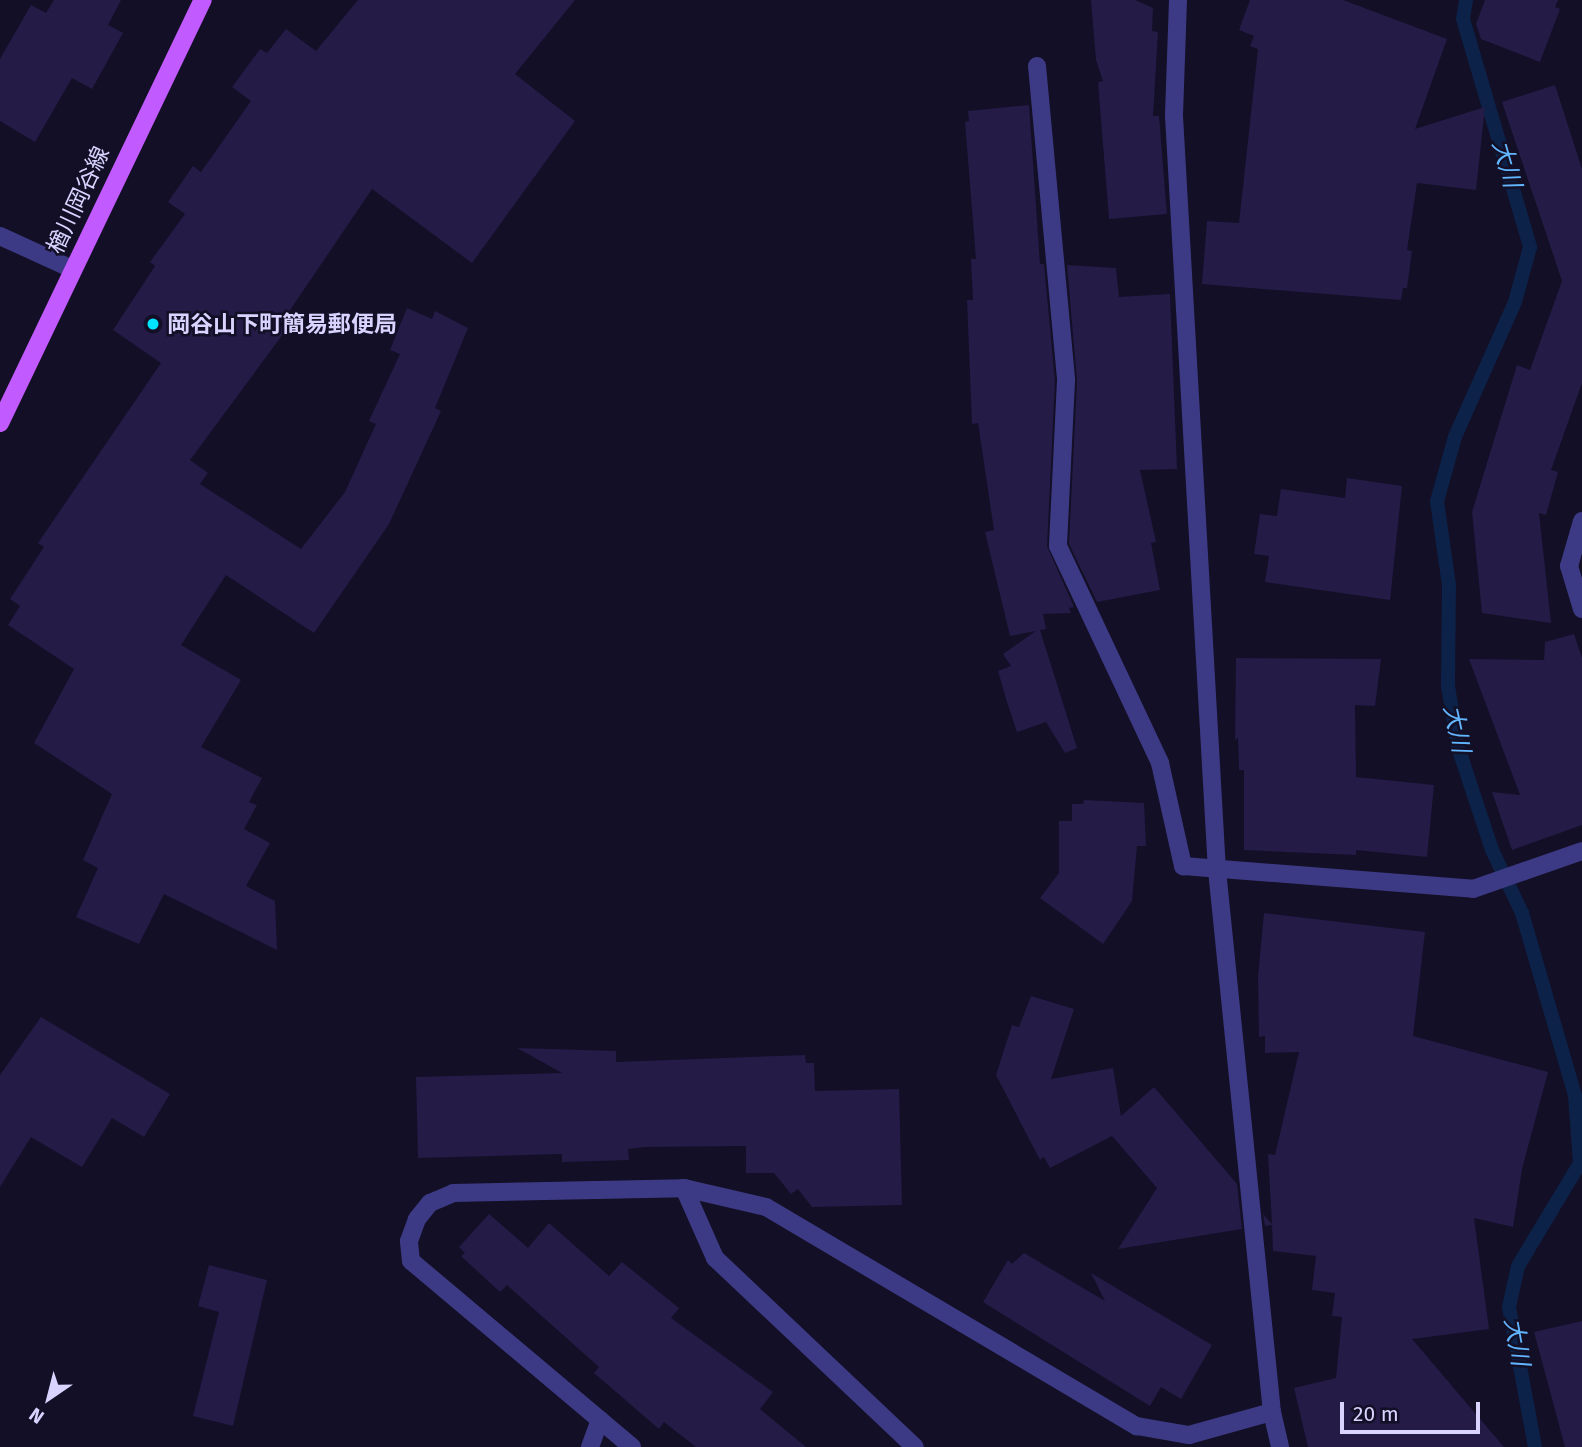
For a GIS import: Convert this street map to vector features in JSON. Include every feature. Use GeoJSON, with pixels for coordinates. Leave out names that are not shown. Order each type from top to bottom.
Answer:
{"type":"FeatureCollection","features":[{"type":"Feature","properties":{"kind":"main road","name":"楢川岡谷線"},"geometry":{"type":"LineString","coordinates":[[0,423],[203,0]]}},
{"type":"Feature","properties":{"kind":"street"},"geometry":{"type":"LineString","coordinates":[[1178,0],[1174,116],[1217,870],[1272,1412],[1280,1447]]}},
{"type":"Feature","properties":{"kind":"street"},"geometry":{"type":"LineString","coordinates":[[1037,65],[1066,381],[1058,546],[1160,764],[1183,866],[1473,889],[1582,851]]}},
{"type":"Feature","properties":{"kind":"street"},"geometry":{"type":"LineString","coordinates":[[0,236],[72,269]]}},
{"type":"Feature","properties":{"kind":"street"},"geometry":{"type":"LineString","coordinates":[[1582,522],[1569,566],[1582,609]]}},
{"type":"Feature","properties":{"kind":"street"},"geometry":{"type":"LineString","coordinates":[[632,1447],[411,1261],[410,1241],[417,1219],[430,1203],[453,1193],[684,1188],[766,1208],[1137,1426],[1189,1434],[1272,1412]]}},
{"type":"Feature","properties":{"kind":"street"},"geometry":{"type":"LineString","coordinates":[[684,1188],[715,1258],[915,1447]]}},
{"type":"Feature","properties":{"kind":"street"},"geometry":{"type":"LineString","coordinates":[[590,1447],[600,1420]]}},
{"type":"Feature","properties":{"kind":"building"},"geometry":{"type":"Polygon","coordinates":[[[54,0],[121,0],[108,25],[123,33],[92,89],[72,78],[35,142],[0,121],[0,59],[31,5],[46,13],[54,0]]]}},
{"type":"Feature","properties":{"kind":"building"},"geometry":{"type":"Polygon","coordinates":[[[358,0],[575,0],[515,74],[575,121],[472,263],[372,189],[280,325],[286,330],[190,460],[208,473],[200,484],[301,549],[345,492],[376,424],[369,421],[400,354],[390,350],[407,308],[432,319],[435,311],[468,328],[435,408],[441,411],[389,524],[314,633],[226,575],[181,645],[241,680],[201,747],[262,778],[249,802],[257,805],[244,829],[270,843],[246,886],[275,901],[277,950],[164,894],[139,944],[76,917],[98,868],[83,860],[112,794],[34,743],[74,669],[8,625],[20,606],[10,599],[44,547],[38,543],[161,363],[113,330],[155,266],[150,262],[185,214],[168,202],[193,166],[201,172],[251,101],[232,87],[260,49],[267,53],[286,29],[316,51],[358,0]]]}},
{"type":"Feature","properties":{"kind":"building"},"geometry":{"type":"Polygon","coordinates":[[[1091,0],[1135,0],[1153,8],[1152,31],[1158,32],[1153,116],[1159,116],[1167,214],[1109,219],[1098,82],[1103,81],[1096,60],[1091,0]]]}},
{"type":"Feature","properties":{"kind":"building"},"geometry":{"type":"Polygon","coordinates":[[[1250,0],[1343,0],[1447,39],[1415,129],[1485,107],[1476,190],[1417,183],[1407,250],[1412,251],[1407,288],[1403,288],[1401,300],[1202,284],[1207,221],[1239,223],[1258,49],[1250,46],[1254,36],[1239,30],[1250,0]]]}},
{"type":"Feature","properties":{"kind":"building"},"geometry":{"type":"Polygon","coordinates":[[[1485,0],[1558,0],[1555,7],[1560,9],[1540,62],[1481,39],[1476,24],[1485,0]]]}},
{"type":"Feature","properties":{"kind":"building"},"geometry":{"type":"Polygon","coordinates":[[[1555,85],[1582,169],[1582,383],[1551,470],[1558,472],[1546,515],[1539,513],[1551,623],[1482,613],[1472,512],[1517,365],[1530,370],[1562,281],[1502,102],[1555,85]]]}},
{"type":"Feature","properties":{"kind":"building"},"geometry":{"type":"Polygon","coordinates":[[[1029,105],[1040,264],[1044,264],[1055,381],[1047,546],[1074,607],[1069,608],[1071,613],[1043,614],[1046,629],[1040,630],[1077,748],[1065,753],[1046,722],[1017,732],[998,671],[1011,666],[1003,654],[1036,631],[1010,636],[985,532],[994,530],[978,423],[972,424],[967,300],[973,300],[971,259],[976,259],[965,122],[969,121],[968,111],[1029,105]]]}},
{"type":"Feature","properties":{"kind":"building"},"geometry":{"type":"Polygon","coordinates":[[[1067,265],[1116,268],[1119,297],[1170,294],[1177,469],[1140,470],[1156,542],[1151,543],[1160,590],[1097,602],[1069,544],[1077,381],[1067,265]]]}},
{"type":"Feature","properties":{"kind":"building"},"geometry":{"type":"Polygon","coordinates":[[[1347,478],[1402,486],[1390,600],[1265,582],[1269,556],[1254,554],[1260,514],[1277,516],[1281,489],[1345,498],[1347,478]]]}},
{"type":"Feature","properties":{"kind":"building"},"geometry":{"type":"Polygon","coordinates":[[[1574,634],[1582,658],[1582,825],[1512,850],[1492,792],[1520,795],[1469,659],[1544,660],[1545,642],[1574,634]]]}},
{"type":"Feature","properties":{"kind":"building"},"geometry":{"type":"Polygon","coordinates":[[[1236,658],[1381,659],[1375,706],[1355,705],[1356,777],[1434,785],[1427,857],[1356,850],[1356,855],[1244,850],[1244,770],[1239,770],[1238,738],[1235,740],[1236,658]]]}},
{"type":"Feature","properties":{"kind":"building"},"geometry":{"type":"Polygon","coordinates":[[[1084,800],[1144,803],[1146,846],[1137,846],[1132,901],[1103,944],[1040,898],[1059,873],[1059,821],[1072,821],[1072,804],[1083,804],[1084,800]]]}},
{"type":"Feature","properties":{"kind":"building"},"geometry":{"type":"Polygon","coordinates":[[[1264,913],[1425,932],[1413,1036],[1548,1072],[1522,1169],[1513,1227],[1474,1218],[1489,1329],[1412,1339],[1504,1447],[1308,1447],[1294,1388],[1336,1378],[1342,1317],[1332,1316],[1335,1293],[1312,1290],[1316,1256],[1273,1251],[1272,1225],[1265,1226],[1263,1214],[1272,1224],[1268,1154],[1275,1155],[1299,1052],[1265,1053],[1265,1036],[1259,1037],[1258,976],[1264,913]]]}},
{"type":"Feature","properties":{"kind":"building"},"geometry":{"type":"Polygon","coordinates":[[[1031,996],[1074,1009],[1051,1079],[1113,1068],[1121,1116],[1154,1087],[1237,1184],[1242,1229],[1118,1249],[1157,1188],[1112,1136],[1050,1168],[1044,1157],[1040,1160],[996,1075],[1012,1025],[1019,1027],[1031,996]]]}},
{"type":"Feature","properties":{"kind":"building"},"geometry":{"type":"Polygon","coordinates":[[[41,1017],[170,1094],[144,1137],[112,1118],[82,1167],[31,1137],[0,1187],[0,1075],[41,1017]]]}},
{"type":"Feature","properties":{"kind":"building"},"geometry":{"type":"Polygon","coordinates":[[[517,1048],[616,1051],[616,1062],[805,1055],[806,1063],[814,1063],[815,1091],[899,1089],[902,1205],[812,1207],[798,1189],[791,1194],[774,1173],[746,1173],[746,1146],[628,1149],[629,1160],[562,1162],[562,1154],[418,1158],[416,1077],[562,1073],[517,1048]]]}},
{"type":"Feature","properties":{"kind":"building"},"geometry":{"type":"Polygon","coordinates":[[[489,1214],[528,1248],[549,1223],[609,1276],[622,1262],[679,1308],[671,1318],[773,1392],[760,1409],[806,1447],[696,1447],[664,1422],[659,1429],[594,1373],[599,1367],[507,1285],[500,1292],[461,1256],[465,1253],[459,1247],[489,1214]]]}},
{"type":"Feature","properties":{"kind":"building"},"geometry":{"type":"Polygon","coordinates":[[[1024,1253],[1105,1301],[1091,1273],[1212,1345],[1181,1399],[1161,1387],[1150,1406],[983,1302],[1008,1260],[1012,1264],[1024,1253]]]}},
{"type":"Feature","properties":{"kind":"building"},"geometry":{"type":"Polygon","coordinates":[[[209,1265],[267,1280],[233,1426],[193,1416],[219,1312],[198,1306],[209,1265]]]}},
{"type":"Feature","properties":{"kind":"building"},"geometry":{"type":"Polygon","coordinates":[[[1582,1321],[1582,1447],[1565,1447],[1534,1332],[1582,1321]]]}},
{"type":"Feature","properties":{"kind":"waterway","name":"大川"},"geometry":{"type":"LineString","coordinates":[[1466,0],[1463,19],[1530,247],[1515,302],[1455,437],[1437,501],[1449,585],[1448,686],[1458,747],[1492,850],[1522,913],[1575,1096],[1580,1163],[1518,1266],[1509,1307],[1535,1447]]}},
{"type":"Feature","properties":{"kind":"place","name":"岡谷山下町簡易郵便局"},"geometry":{"type":"Point","coordinates":[153,324]}}]}
